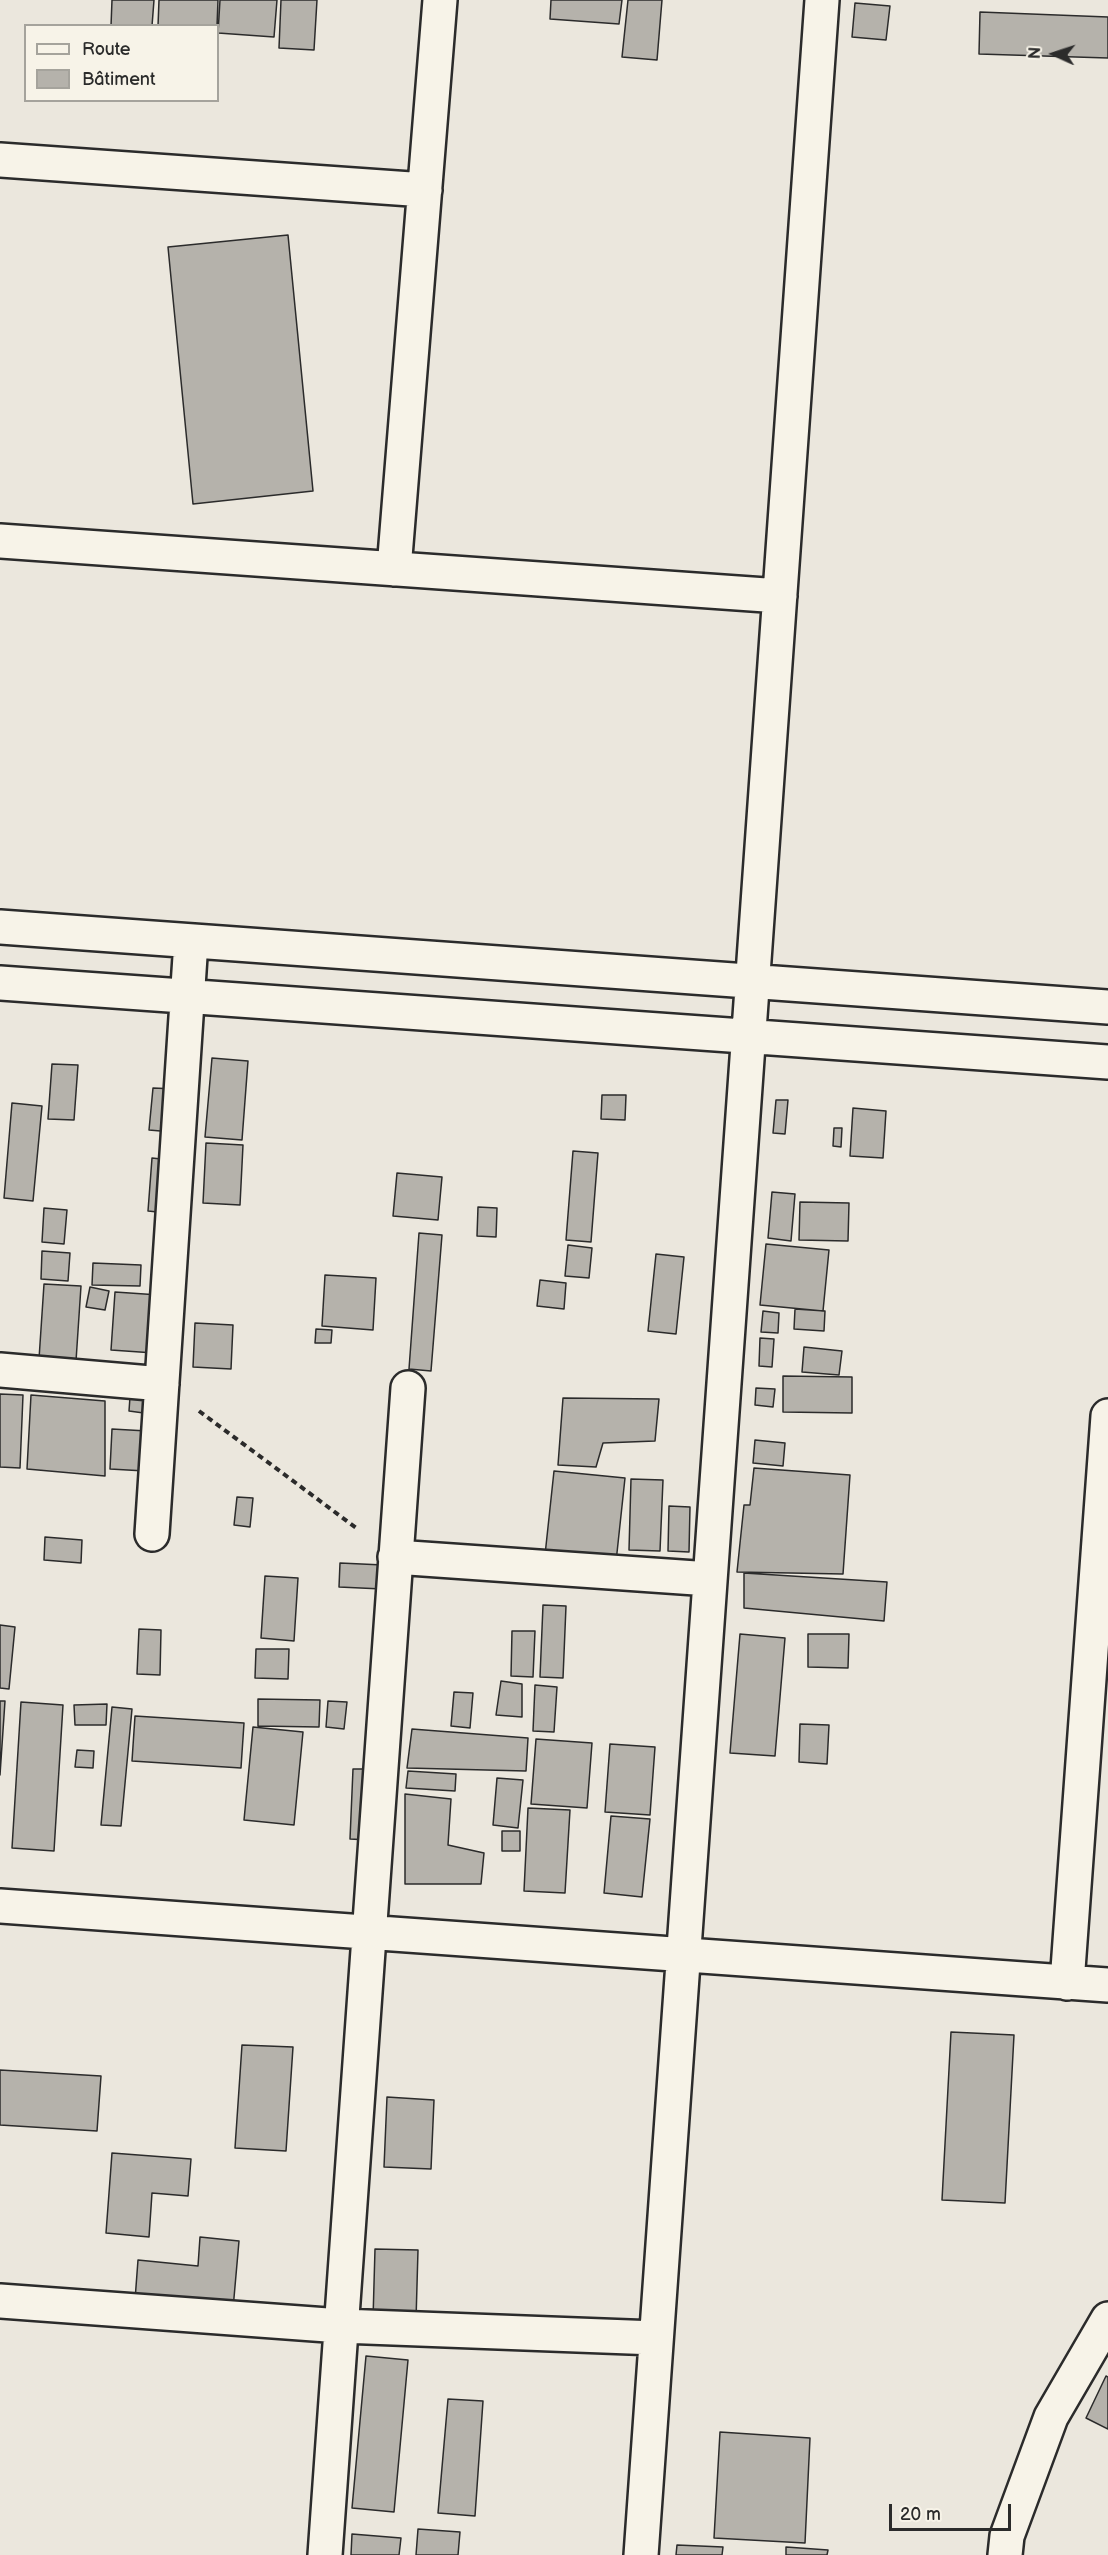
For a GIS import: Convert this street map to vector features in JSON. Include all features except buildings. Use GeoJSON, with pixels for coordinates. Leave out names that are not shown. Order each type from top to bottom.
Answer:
{"type":"FeatureCollection","features":[{"type":"Feature","properties":{"kind":"street"},"geometry":{"type":"LineString","coordinates":[[394,569],[440,0]]}},
{"type":"Feature","properties":{"kind":"street"},"geometry":{"type":"LineString","coordinates":[[641,2555],[822,0]]}},
{"type":"Feature","properties":{"kind":"street"},"geometry":{"type":"LineString","coordinates":[[0,160],[425,190]]}},
{"type":"Feature","properties":{"kind":"street"},"geometry":{"type":"LineString","coordinates":[[0,541],[780,596]]}},
{"type":"Feature","properties":{"kind":"street"},"geometry":{"type":"LineString","coordinates":[[0,927],[1108,1006]]}},
{"type":"Feature","properties":{"kind":"street"},"geometry":{"type":"LineString","coordinates":[[152,1534],[191,941]]}},
{"type":"Feature","properties":{"kind":"street"},"geometry":{"type":"LineString","coordinates":[[0,982],[1108,1062]]}},
{"type":"Feature","properties":{"kind":"street"},"geometry":{"type":"LineString","coordinates":[[0,1370],[162,1384]]}},
{"type":"Feature","properties":{"kind":"street"},"geometry":{"type":"LineString","coordinates":[[325,2555],[408,1388]]}},
{"type":"Feature","properties":{"kind":"street"},"geometry":{"type":"LineString","coordinates":[[1068,1983],[1108,1416]]}},
{"type":"Feature","properties":{"kind":"street"},"geometry":{"type":"LineString","coordinates":[[395,1557],[710,1579]]}},
{"type":"Feature","properties":{"kind":"street"},"geometry":{"type":"LineString","coordinates":[[0,1906],[1108,1985]]}},
{"type":"Feature","properties":{"kind":"street"},"geometry":{"type":"LineString","coordinates":[[0,2301],[341,2326],[656,2338]]}},
{"type":"Feature","properties":{"kind":"street"},"geometry":{"type":"LineString","coordinates":[[1005,2555],[1007,2536],[1051,2417],[1108,2319]]}},
{"type":"Feature","properties":{"kind":"path"},"geometry":{"type":"LineString","coordinates":[[162,1384],[395,1557]]}}]}
